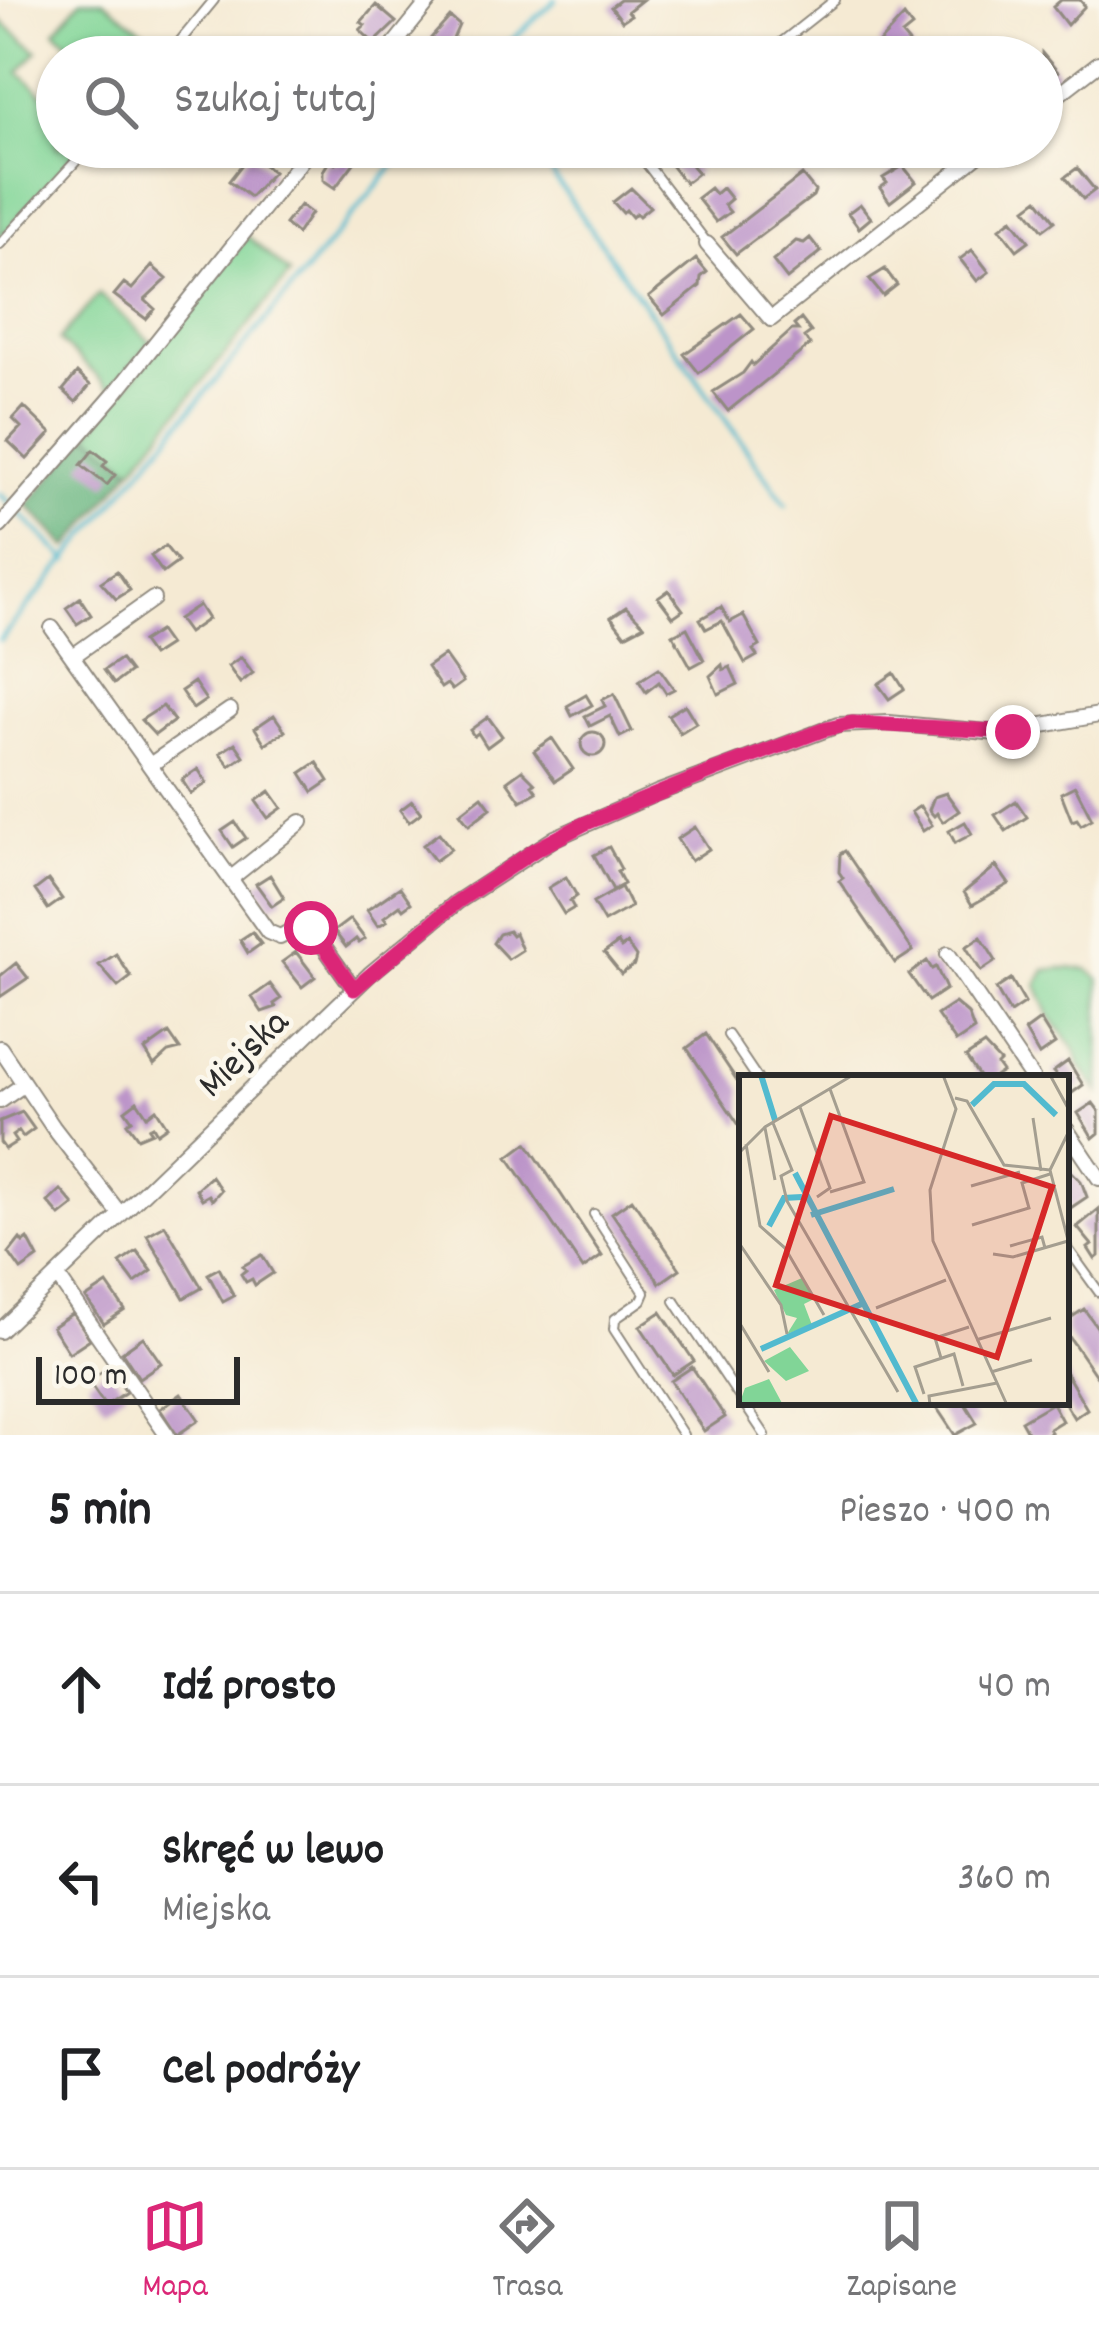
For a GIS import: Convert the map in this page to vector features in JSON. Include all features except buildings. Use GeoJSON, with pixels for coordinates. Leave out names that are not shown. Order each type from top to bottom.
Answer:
{"type":"FeatureCollection","features":[{"type":"Feature","properties":{"kind":"street"},"geometry":{"type":"LineString","coordinates":[[401,36],[430,0]]}},
{"type":"Feature","properties":{"kind":"street"},"geometry":{"type":"LineString","coordinates":[[1063,91],[1099,63]]}},
{"type":"Feature","properties":{"kind":"street"},"geometry":{"type":"LineString","coordinates":[[5,520],[114,395],[295,168]]}},
{"type":"Feature","properties":{"kind":"street"},"geometry":{"type":"LineString","coordinates":[[707,244],[770,320],[962,168]]}},
{"type":"Feature","properties":{"kind":"street"},"geometry":{"type":"LineString","coordinates":[[73,656],[153,599]]}},
{"type":"Feature","properties":{"kind":"street"},"geometry":{"type":"LineString","coordinates":[[52,628],[274,937],[303,924],[311,928],[354,989]]}},
{"type":"Feature","properties":{"kind":"street"},"geometry":{"type":"LineString","coordinates":[[150,765],[230,710]]}},
{"type":"Feature","properties":{"kind":"street","name":"Miejska"},"geometry":{"type":"LineString","coordinates":[[0,1331],[354,989],[457,902],[555,838],[838,725],[869,722],[1013,732],[1099,715]]}},
{"type":"Feature","properties":{"kind":"street"},"geometry":{"type":"LineString","coordinates":[[230,879],[301,822]]}},
{"type":"Feature","properties":{"kind":"street"},"geometry":{"type":"LineString","coordinates":[[948,954],[1030,1075]]}},
{"type":"Feature","properties":{"kind":"street"},"geometry":{"type":"LineString","coordinates":[[0,1048],[121,1214]]}},
{"type":"Feature","properties":{"kind":"street"},"geometry":{"type":"LineString","coordinates":[[0,1101],[23,1085]]}},
{"type":"Feature","properties":{"kind":"street"},"geometry":{"type":"LineString","coordinates":[[1069,1133],[1099,1178]]}},
{"type":"Feature","properties":{"kind":"street"},"geometry":{"type":"LineString","coordinates":[[57,1276],[167,1435]]}},
{"type":"Feature","properties":{"kind":"lane"},"geometry":{"type":"LineString","coordinates":[[184,36],[214,0]]}},
{"type":"Feature","properties":{"kind":"lane"},"geometry":{"type":"LineString","coordinates":[[790,36],[835,0]]}},
{"type":"Feature","properties":{"kind":"lane"},"geometry":{"type":"LineString","coordinates":[[0,244],[70,168]]}},
{"type":"Feature","properties":{"kind":"lane"},"geometry":{"type":"LineString","coordinates":[[650,168],[707,244]]}},
{"type":"Feature","properties":{"kind":"lane"},"geometry":{"type":"LineString","coordinates":[[728,1036],[755,1075]]}},
{"type":"Feature","properties":{"kind":"lane"},"geometry":{"type":"LineString","coordinates":[[594,1214],[645,1293],[615,1319],[614,1329],[683,1435]]}},
{"type":"Feature","properties":{"kind":"lane"},"geometry":{"type":"LineString","coordinates":[[1069,1250],[1099,1292]]}},
{"type":"Feature","properties":{"kind":"lane"},"geometry":{"type":"LineString","coordinates":[[675,1301],[739,1397]]}},
{"type":"Feature","properties":{"kind":"lane"},"geometry":{"type":"LineString","coordinates":[[745,1405],[765,1435]]}},
{"type":"Feature","properties":{"kind":"green space"},"geometry":{"type":"Polygon","coordinates":[[[81,0],[102,0],[150,36],[61,36],[55,31],[81,0]]]}},
{"type":"Feature","properties":{"kind":"green space"},"geometry":{"type":"Polygon","coordinates":[[[0,20],[36,50],[19,72],[36,88],[36,168],[62,168],[0,238],[0,20]]]}},
{"type":"Feature","properties":{"kind":"green space"},"geometry":{"type":"Polygon","coordinates":[[[247,236],[290,274],[132,469],[89,434],[247,236]]]}},
{"type":"Feature","properties":{"kind":"green space"},"geometry":{"type":"Polygon","coordinates":[[[99,294],[151,342],[111,389],[59,340],[99,294]]]}},
{"type":"Feature","properties":{"kind":"green space"},"geometry":{"type":"Polygon","coordinates":[[[89,434],[132,469],[68,548],[27,505],[89,434]]]}},
{"type":"Feature","properties":{"kind":"green space"},"geometry":{"type":"Polygon","coordinates":[[[1087,969],[1099,979],[1099,1093],[1050,1016],[1037,985],[1045,970],[1087,969]]]}},
{"type":"Feature","properties":{"kind":"waterway"},"geometry":{"type":"LineString","coordinates":[[516,36],[556,0]]}},
{"type":"Feature","properties":{"kind":"waterway"},"geometry":{"type":"LineString","coordinates":[[0,640],[392,168]]}},
{"type":"Feature","properties":{"kind":"waterway"},"geometry":{"type":"LineString","coordinates":[[548,168],[786,505]]}},
{"type":"Feature","properties":{"kind":"waterway"},"geometry":{"type":"LineString","coordinates":[[0,494],[68,561]]}},
{"type":"Feature","properties":{"kind":"route"},"geometry":{"type":"LineString","coordinates":[[311,928],[354,989],[457,902],[535,850],[584,824],[716,770],[852,723],[1013,732]]}}]}
